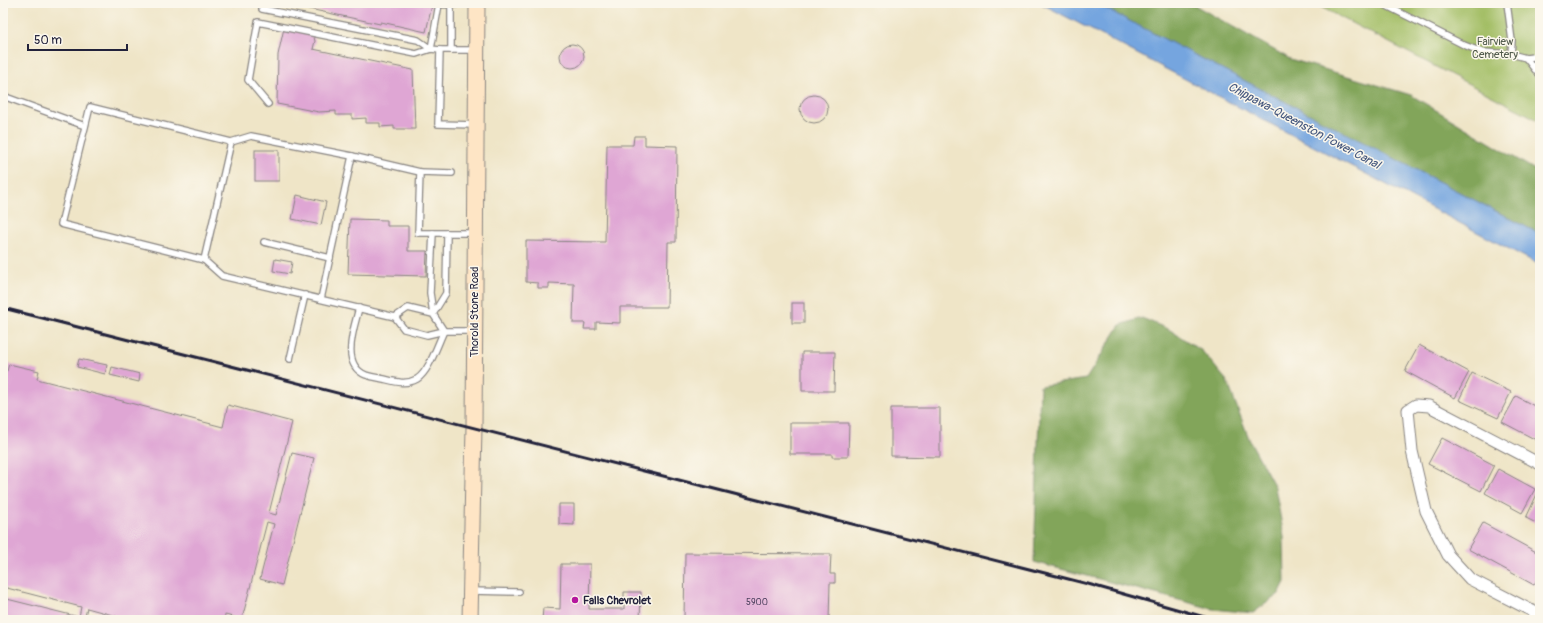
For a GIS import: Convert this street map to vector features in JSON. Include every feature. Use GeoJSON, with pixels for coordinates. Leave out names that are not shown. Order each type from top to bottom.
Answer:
{"type":"FeatureCollection","features":[{"type":"Feature","properties":{"kind":"main road","name":"Thorold Stone Road"},"geometry":{"type":"LineString","coordinates":[[470,620],[477,3]]}},
{"type":"Feature","properties":{"kind":"street"},"geometry":{"type":"LineString","coordinates":[[1540,464],[1429,406],[1416,405],[1408,410],[1412,452],[1426,511],[1448,555],[1470,579],[1540,615]]}},
{"type":"Feature","properties":{"kind":"lane"},"geometry":{"type":"LineString","coordinates":[[263,3],[262,8],[418,40],[431,49]]}},
{"type":"Feature","properties":{"kind":"lane"},"geometry":{"type":"LineString","coordinates":[[431,49],[438,3],[451,5],[465,3]]}},
{"type":"Feature","properties":{"kind":"lane"},"geometry":{"type":"LineString","coordinates":[[1380,3],[1470,48],[1482,52],[1511,54],[1526,58],[1540,56]]}},
{"type":"Feature","properties":{"kind":"lane"},"geometry":{"type":"LineString","coordinates":[[1507,3],[1512,41],[1511,54]]}},
{"type":"Feature","properties":{"kind":"lane"},"geometry":{"type":"LineString","coordinates":[[450,50],[451,5]]}},
{"type":"Feature","properties":{"kind":"lane"},"geometry":{"type":"LineString","coordinates":[[268,104],[248,80],[258,22],[416,54],[431,49],[476,50]]}},
{"type":"Feature","properties":{"kind":"lane"},"geometry":{"type":"LineString","coordinates":[[440,50],[438,124],[476,125]]}},
{"type":"Feature","properties":{"kind":"lane"},"geometry":{"type":"LineString","coordinates":[[1526,58],[1540,76]]}},
{"type":"Feature","properties":{"kind":"lane"},"geometry":{"type":"LineString","coordinates":[[3,96],[85,126]]}},
{"type":"Feature","properties":{"kind":"lane"},"geometry":{"type":"LineString","coordinates":[[452,173],[420,172],[352,156],[251,136],[231,142],[90,107],[61,224],[204,260],[222,276],[395,317],[404,329],[427,335],[444,331],[474,331]]}},
{"type":"Feature","properties":{"kind":"lane"},"geometry":{"type":"LineString","coordinates":[[204,260],[231,142]]}},
{"type":"Feature","properties":{"kind":"lane"},"geometry":{"type":"LineString","coordinates":[[321,300],[352,156]]}},
{"type":"Feature","properties":{"kind":"lane"},"geometry":{"type":"LineString","coordinates":[[420,172],[418,233],[475,234]]}},
{"type":"Feature","properties":{"kind":"lane"},"geometry":{"type":"LineString","coordinates":[[432,233],[430,293],[433,314],[444,331]]}},
{"type":"Feature","properties":{"kind":"lane"},"geometry":{"type":"LineString","coordinates":[[433,314],[446,293],[447,233]]}},
{"type":"Feature","properties":{"kind":"lane"},"geometry":{"type":"LineString","coordinates":[[264,242],[330,258]]}},
{"type":"Feature","properties":{"kind":"lane"},"geometry":{"type":"LineString","coordinates":[[290,359],[305,295]]}},
{"type":"Feature","properties":{"kind":"lane"},"geometry":{"type":"LineString","coordinates":[[359,308],[352,339],[351,354],[355,367],[365,375],[404,384],[418,378],[426,369],[444,331]]}},
{"type":"Feature","properties":{"kind":"lane"},"geometry":{"type":"LineString","coordinates":[[395,317],[408,308],[433,314]]}},
{"type":"Feature","properties":{"kind":"lane"},"geometry":{"type":"LineString","coordinates":[[470,591],[519,592]]}},
{"type":"Feature","properties":{"kind":"green space"},"geometry":{"type":"Polygon","coordinates":[[[1089,3],[1191,3],[1290,59],[1411,95],[1540,173],[1540,241],[1089,3]]]}},
{"type":"Feature","properties":{"kind":"green space","name":"Fairview Cemetery"},"geometry":{"type":"Polygon","coordinates":[[[1313,3],[1540,3],[1540,121],[1313,3]]]}},
{"type":"Feature","properties":{"kind":"green space"},"geometry":{"type":"Polygon","coordinates":[[[1142,318],[1170,330],[1202,351],[1227,381],[1250,441],[1275,487],[1284,537],[1285,582],[1279,594],[1253,613],[1213,609],[1034,562],[1040,386],[1086,379],[1120,325],[1142,318]]]}},
{"type":"Feature","properties":{"kind":"water","name":"Chippawa-Queenston Power Canal"},"geometry":{"type":"Polygon","coordinates":[[[1040,3],[1095,3],[1540,234],[1540,265],[1040,3]]]}},
{"type":"Feature","properties":{"kind":"building"},"geometry":{"type":"Polygon","coordinates":[[[281,3],[420,3],[432,5],[426,32],[281,3]]]}},
{"type":"Feature","properties":{"kind":"building"},"geometry":{"type":"Polygon","coordinates":[[[284,28],[313,34],[315,41],[313,49],[413,70],[415,129],[394,129],[394,126],[380,127],[380,123],[366,123],[366,118],[352,119],[352,115],[336,115],[336,111],[319,112],[277,104],[278,55],[284,28]]]}},
{"type":"Feature","properties":{"kind":"building"},"geometry":{"type":"Polygon","coordinates":[[[572,44],[581,47],[584,56],[581,65],[572,68],[563,65],[560,56],[563,47],[572,44]]]}},
{"type":"Feature","properties":{"kind":"building"},"geometry":{"type":"Polygon","coordinates":[[[814,95],[824,99],[828,109],[824,119],[814,123],[804,119],[800,109],[804,99],[814,95]]]}},
{"type":"Feature","properties":{"kind":"building"},"geometry":{"type":"Polygon","coordinates":[[[634,136],[645,136],[645,145],[677,146],[676,242],[668,242],[667,307],[620,307],[620,323],[596,322],[596,329],[584,329],[585,323],[573,323],[574,284],[549,283],[549,288],[538,288],[538,283],[526,282],[526,241],[605,242],[607,145],[633,145],[634,136]]]}},
{"type":"Feature","properties":{"kind":"building"},"geometry":{"type":"Polygon","coordinates":[[[255,150],[279,150],[279,181],[255,181],[255,150]]]}},
{"type":"Feature","properties":{"kind":"building"},"geometry":{"type":"Polygon","coordinates":[[[297,195],[326,202],[321,225],[292,219],[297,195]]]}},
{"type":"Feature","properties":{"kind":"building"},"geometry":{"type":"Polygon","coordinates":[[[350,219],[387,220],[387,226],[408,226],[408,251],[427,251],[426,276],[348,274],[350,219]]]}},
{"type":"Feature","properties":{"kind":"building"},"geometry":{"type":"Polygon","coordinates":[[[275,259],[292,262],[290,274],[273,271],[275,259]]]}},
{"type":"Feature","properties":{"kind":"building"},"geometry":{"type":"Polygon","coordinates":[[[792,303],[804,303],[804,323],[792,323],[792,303]]]}},
{"type":"Feature","properties":{"kind":"building"},"geometry":{"type":"Polygon","coordinates":[[[1419,345],[1469,372],[1455,398],[1405,371],[1419,345]]]}},
{"type":"Feature","properties":{"kind":"building"},"geometry":{"type":"Polygon","coordinates":[[[802,352],[835,352],[834,391],[802,391],[802,352]]]}},
{"type":"Feature","properties":{"kind":"building"},"geometry":{"type":"Polygon","coordinates":[[[79,359],[107,365],[105,374],[77,367],[79,359]]]}},
{"type":"Feature","properties":{"kind":"building"},"geometry":{"type":"Polygon","coordinates":[[[9,364],[39,371],[37,379],[223,427],[228,405],[292,422],[269,513],[276,515],[292,453],[314,458],[282,585],[260,579],[274,524],[267,522],[242,619],[225,615],[224,620],[117,620],[116,616],[87,608],[84,620],[17,620],[3,616],[3,598],[79,617],[81,607],[3,587],[3,370],[7,371],[9,364]]]}},
{"type":"Feature","properties":{"kind":"building"},"geometry":{"type":"Polygon","coordinates":[[[112,367],[140,374],[139,382],[110,375],[112,367]]]}},
{"type":"Feature","properties":{"kind":"building"},"geometry":{"type":"Polygon","coordinates":[[[1472,373],[1511,392],[1498,418],[1459,400],[1472,373]]]}},
{"type":"Feature","properties":{"kind":"building"},"geometry":{"type":"Polygon","coordinates":[[[1516,396],[1540,409],[1540,442],[1502,422],[1516,396]]]}},
{"type":"Feature","properties":{"kind":"building"},"geometry":{"type":"Polygon","coordinates":[[[891,408],[940,408],[940,457],[891,456],[891,408]]]}},
{"type":"Feature","properties":{"kind":"building"},"geometry":{"type":"Polygon","coordinates":[[[790,423],[849,423],[848,457],[832,457],[832,454],[790,454],[790,423]]]}},
{"type":"Feature","properties":{"kind":"building"},"geometry":{"type":"Polygon","coordinates":[[[1442,438],[1494,465],[1481,491],[1428,464],[1442,438]]]}},
{"type":"Feature","properties":{"kind":"building"},"geometry":{"type":"Polygon","coordinates":[[[1498,469],[1535,489],[1522,513],[1485,493],[1498,469]]]}},
{"type":"Feature","properties":{"kind":"building"},"geometry":{"type":"Polygon","coordinates":[[[1538,492],[1540,493],[1540,525],[1526,518],[1538,492]]]}},
{"type":"Feature","properties":{"kind":"building"},"geometry":{"type":"Polygon","coordinates":[[[559,504],[574,504],[574,525],[559,524],[559,504]]]}},
{"type":"Feature","properties":{"kind":"building"},"geometry":{"type":"Polygon","coordinates":[[[1483,523],[1540,554],[1540,574],[1534,585],[1468,549],[1483,523]]]}},
{"type":"Feature","properties":{"kind":"building"},"geometry":{"type":"Polygon","coordinates":[[[685,553],[831,554],[830,574],[835,574],[835,583],[830,583],[829,620],[684,620],[685,553]]]}},
{"type":"Feature","properties":{"kind":"building","name":"Falls Chevrolet"},"geometry":{"type":"Polygon","coordinates":[[[561,564],[590,564],[589,609],[624,609],[624,592],[641,592],[640,620],[542,620],[543,608],[560,609],[561,564]]]}},
{"type":"Feature","properties":{"kind":"railway"},"geometry":{"type":"LineString","coordinates":[[3,308],[1088,584],[1215,620]]}},
{"type":"Feature","properties":{"kind":"place","name":"Falls Chevrolet"},"geometry":{"type":"Point","coordinates":[575,600]}}]}
